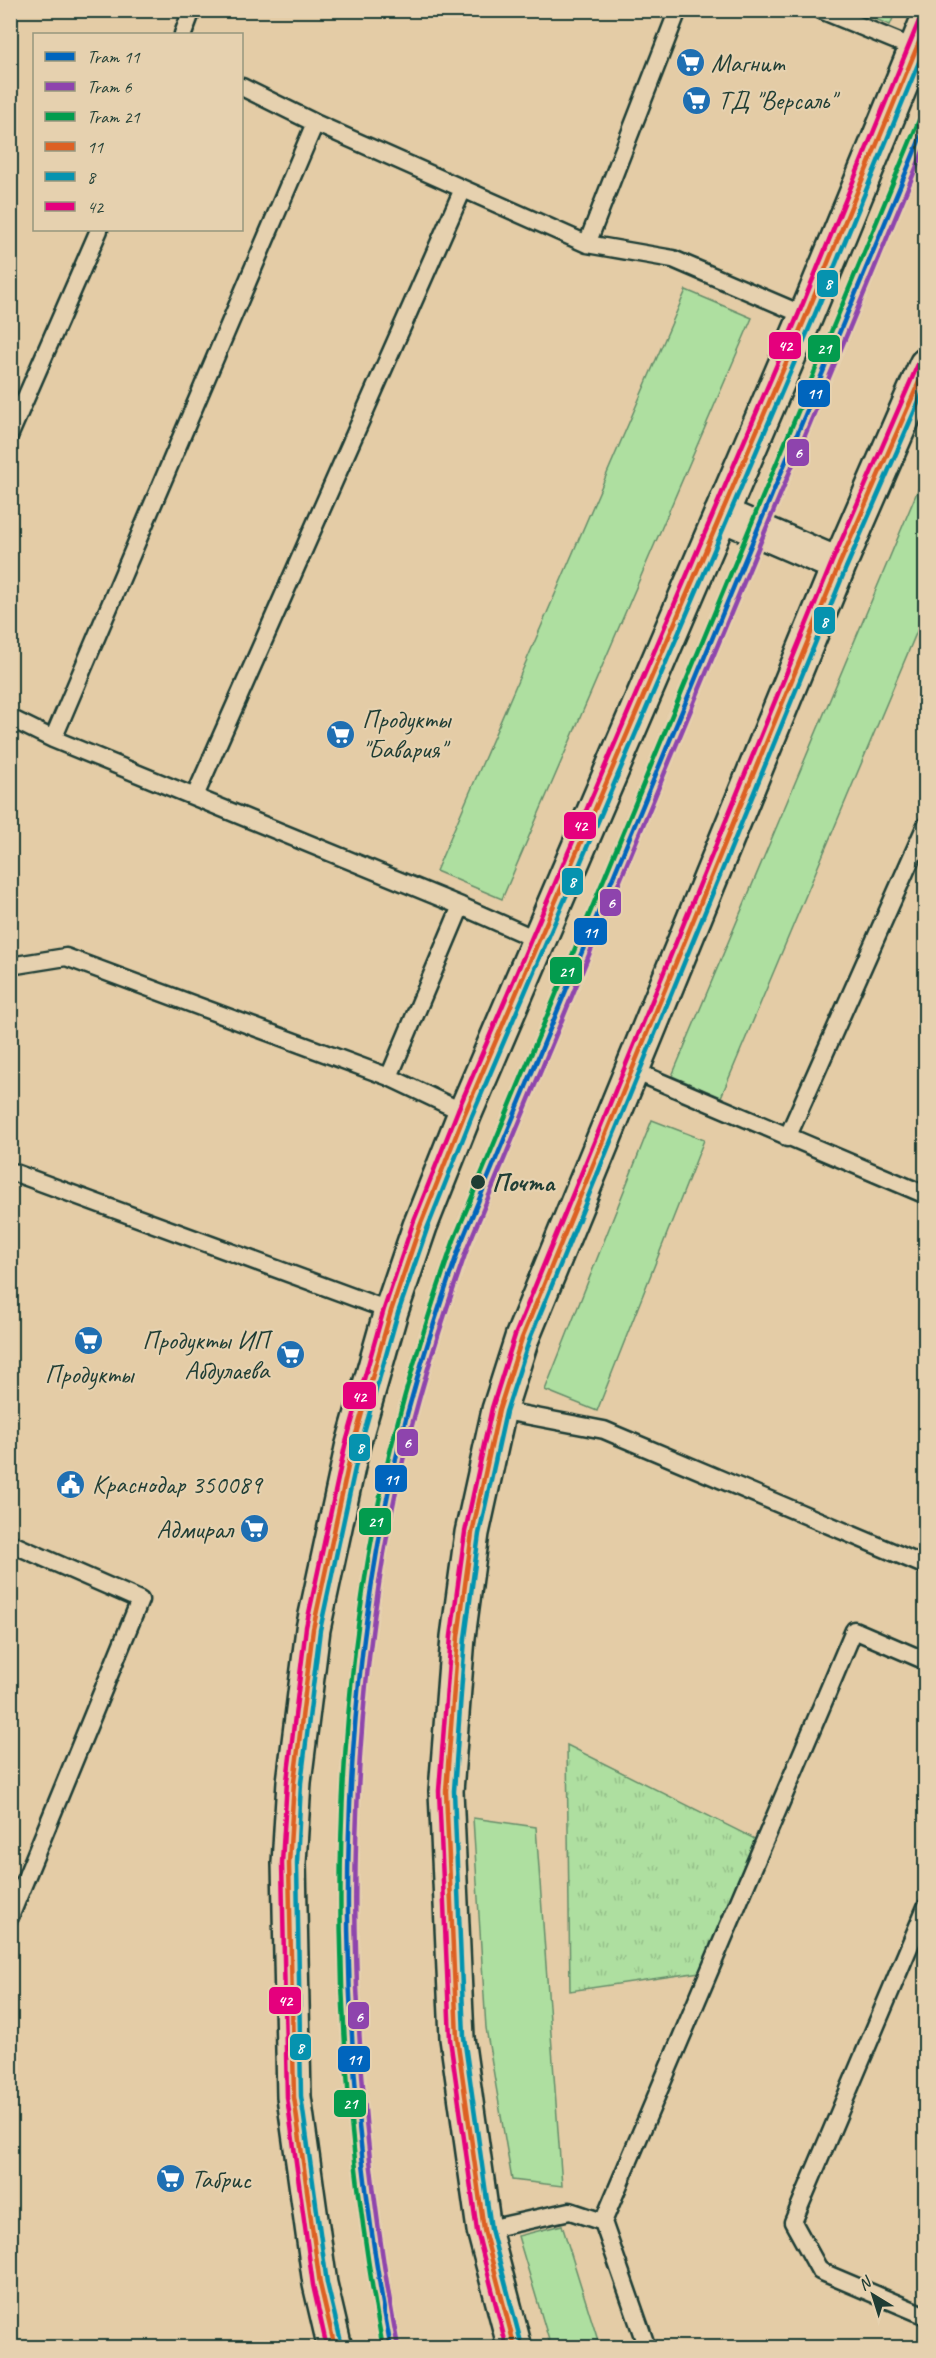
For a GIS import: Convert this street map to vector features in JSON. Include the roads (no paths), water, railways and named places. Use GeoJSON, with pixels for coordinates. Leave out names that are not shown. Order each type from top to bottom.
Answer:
{"type":"FeatureCollection","features":[{"type":"Feature","properties":{"kind":"main road"},"geometry":{"type":"LineString","coordinates":[[335,2348],[320,2284],[294,2097],[289,1863],[294,1782],[313,1629],[352,1448],[391,1311],[420,1226],[465,1113],[806,316],[921,36]]}},
{"type":"Feature","properties":{"kind":"main road"},"geometry":{"type":"LineString","coordinates":[[515,2348],[484,2230],[457,2038],[446,1791],[453,1689],[472,1533],[499,1410],[522,1338],[839,566],[926,365]]}},
{"type":"Feature","properties":{"kind":"main road"},"geometry":{"type":"LineString","coordinates":[[721,514],[839,566]]}},
{"type":"Feature","properties":{"kind":"lane"},"geometry":{"type":"LineString","coordinates":[[183,33],[192,10]]}},
{"type":"Feature","properties":{"kind":"lane"},"geometry":{"type":"LineString","coordinates":[[587,244],[678,10]]}},
{"type":"Feature","properties":{"kind":"lane"},"geometry":{"type":"LineString","coordinates":[[821,10],[921,36]]}},
{"type":"Feature","properties":{"kind":"lane"},"geometry":{"type":"LineString","coordinates":[[243,87],[315,123],[587,244],[673,259],[806,316]]}},
{"type":"Feature","properties":{"kind":"lane"},"geometry":{"type":"LineString","coordinates":[[53,739],[315,123]]}},
{"type":"Feature","properties":{"kind":"lane"},"geometry":{"type":"LineString","coordinates":[[195,796],[463,189]]}},
{"type":"Feature","properties":{"kind":"lane"},"geometry":{"type":"LineString","coordinates":[[10,434],[99,231]]}},
{"type":"Feature","properties":{"kind":"lane"},"geometry":{"type":"LineString","coordinates":[[10,718],[53,739],[461,906],[540,941]]}},
{"type":"Feature","properties":{"kind":"lane"},"geometry":{"type":"LineString","coordinates":[[788,1138],[926,825]]}},
{"type":"Feature","properties":{"kind":"lane"},"geometry":{"type":"LineString","coordinates":[[388,1077],[461,906]]}},
{"type":"Feature","properties":{"kind":"lane"},"geometry":{"type":"LineString","coordinates":[[10,966],[66,957],[388,1077],[465,1113]]}},
{"type":"Feature","properties":{"kind":"lane"},"geometry":{"type":"LineString","coordinates":[[632,1070],[926,1195]]}},
{"type":"Feature","properties":{"kind":"lane"},"geometry":{"type":"LineString","coordinates":[[10,1171],[391,1311]]}},
{"type":"Feature","properties":{"kind":"lane"},"geometry":{"type":"LineString","coordinates":[[499,1410],[604,1430],[926,1566]]}},
{"type":"Feature","properties":{"kind":"lane"},"geometry":{"type":"LineString","coordinates":[[10,1543],[140,1600],[10,1917]]}},
{"type":"Feature","properties":{"kind":"lane"},"geometry":{"type":"LineString","coordinates":[[647,2348],[603,2222],[854,1630],[926,1661]]}},
{"type":"Feature","properties":{"kind":"lane"},"geometry":{"type":"LineString","coordinates":[[926,1907],[793,2222],[820,2271],[926,2316]]}},
{"type":"Feature","properties":{"kind":"lane"},"geometry":{"type":"LineString","coordinates":[[484,2230],[570,2211],[603,2222]]}},
{"type":"Feature","properties":{"kind":"tram line","name":"21"},"geometry":{"type":"LineString","coordinates":[[383,2348],[366,2245],[353,2140],[344,2035],[341,1930],[342,1824],[348,1719],[360,1614],[377,1511],[392,1442],[421,1341],[454,1240],[919,120]]}},
{"type":"Feature","properties":{"kind":"tram line","name":"11"},"geometry":{"type":"LineString","coordinates":[[391,2348],[374,2245],[361,2140],[352,2036],[348,1930],[349,1825],[355,1721],[367,1616],[384,1513],[399,1445],[428,1343],[461,1243],[926,124]]}},
{"type":"Feature","properties":{"kind":"tram line","name":"6"},"geometry":{"type":"LineString","coordinates":[[398,2347],[381,2244],[368,2140],[359,2036],[356,1826],[363,1722],[374,1618],[391,1515],[406,1447],[435,1346],[468,1246],[926,144]]}},
{"type":"Feature","properties":{"kind":"place","name":"Магнит"},"geometry":{"type":"Point","coordinates":[690,63]}},
{"type":"Feature","properties":{"kind":"place","name":"ТД \"Версаль\""},"geometry":{"type":"Point","coordinates":[697,100]}},
{"type":"Feature","properties":{"kind":"place","name":"Продукты \"Бавария\""},"geometry":{"type":"Point","coordinates":[341,734]}},
{"type":"Feature","properties":{"kind":"place","name":"Почта"},"geometry":{"type":"Point","coordinates":[478,1182]}},
{"type":"Feature","properties":{"kind":"place","name":"Продукты"},"geometry":{"type":"Point","coordinates":[89,1340]}},
{"type":"Feature","properties":{"kind":"place","name":"Продукты ИП Абдулаева"},"geometry":{"type":"Point","coordinates":[290,1355]}},
{"type":"Feature","properties":{"kind":"place","name":"Краснодар 350089"},"geometry":{"type":"Point","coordinates":[71,1484]}},
{"type":"Feature","properties":{"kind":"place","name":"Адмирал"},"geometry":{"type":"Point","coordinates":[254,1529]}},
{"type":"Feature","properties":{"kind":"place","name":"Табрис"},"geometry":{"type":"Point","coordinates":[170,2179]}}]}
